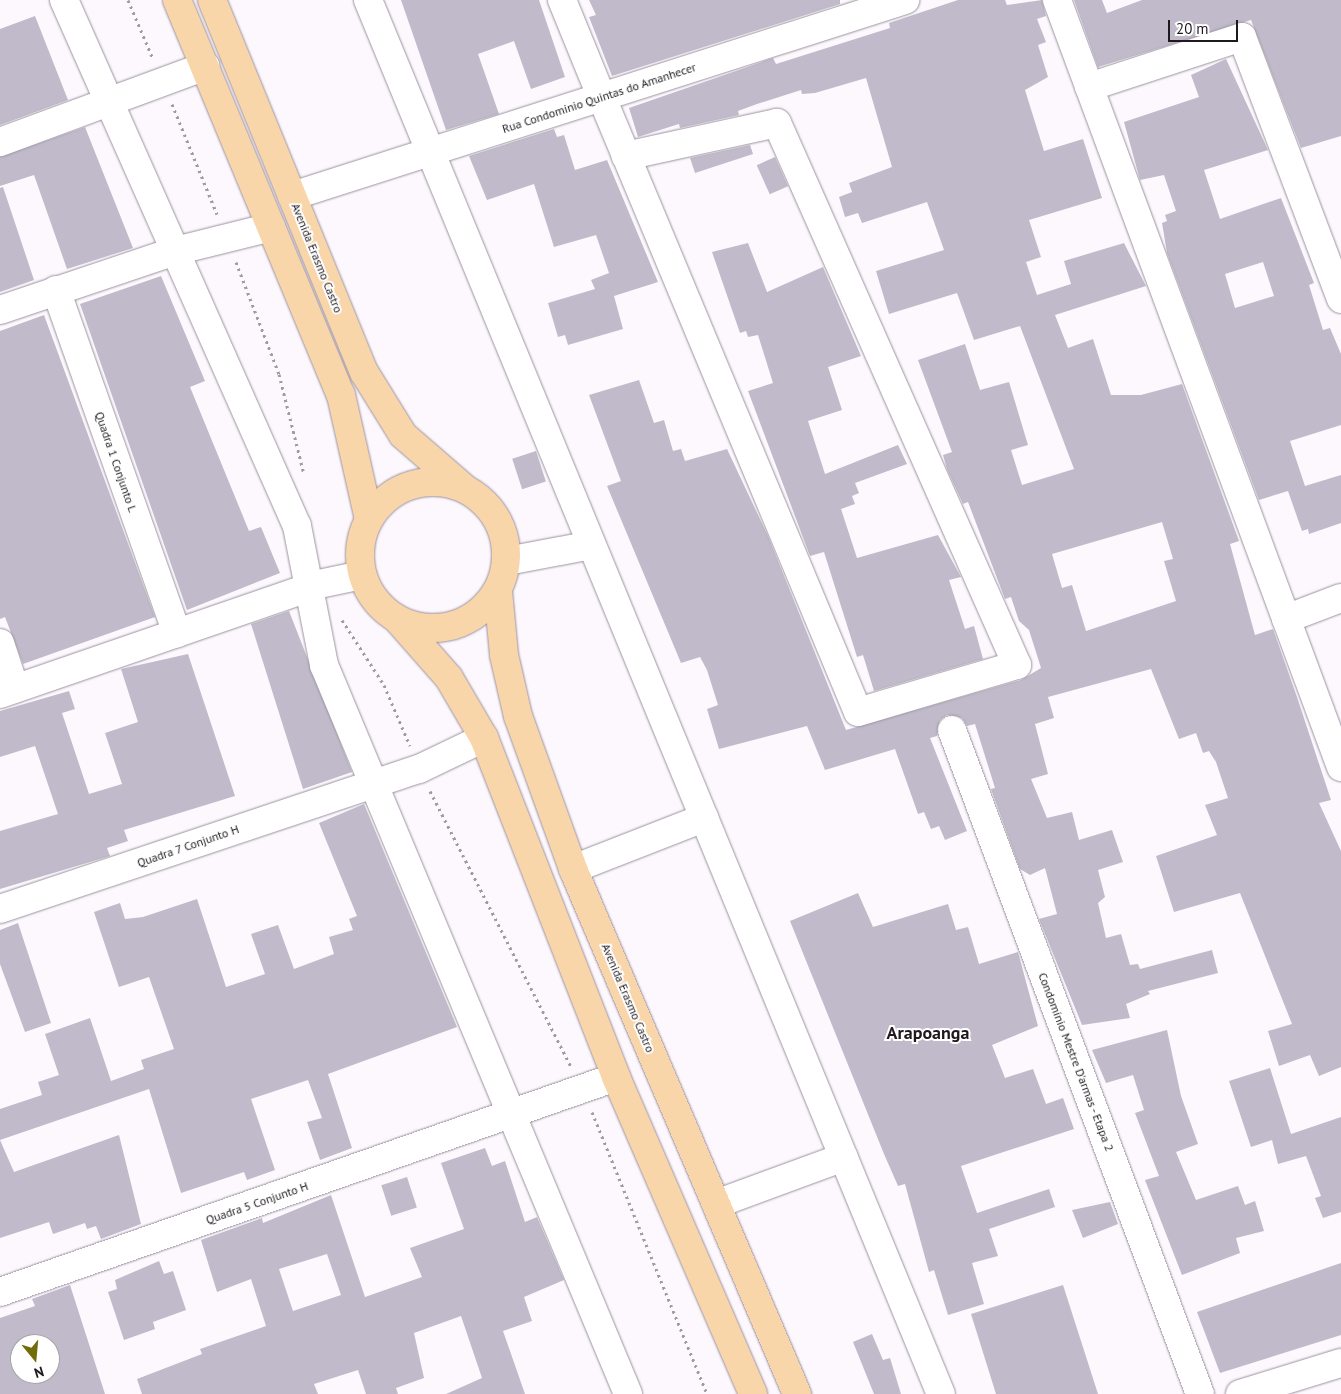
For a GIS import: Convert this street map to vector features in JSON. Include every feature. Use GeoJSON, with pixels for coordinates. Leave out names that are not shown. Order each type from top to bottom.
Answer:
{"type":"FeatureCollection","features":[{"type":"Feature","properties":{"kind":"main road"},"geometry":{"type":"LineString","coordinates":[[177,0],[341,395],[369,519]]}},
{"type":"Feature","properties":{"kind":"main road","name":"Avenida Erasmo Castro"},"geometry":{"type":"LineString","coordinates":[[212,0],[364,372],[403,435],[464,488]]}},
{"type":"Feature","properties":{"kind":"main road"},"geometry":{"type":"LineString","coordinates":[[398,620],[425,628],[453,626],[479,613],[498,591],[507,561],[497,518],[483,500],[464,488],[438,482],[410,485],[387,498],[369,519],[362,537],[362,574],[376,601],[398,620],[449,678],[484,738],[616,1077],[753,1394]]}},
{"type":"Feature","properties":{"kind":"main road","name":"Avenida Erasmo Castro"},"geometry":{"type":"LineString","coordinates":[[498,591],[504,655],[518,716],[573,869],[797,1394]]}},
{"type":"Feature","properties":{"kind":"street"},"geometry":{"type":"LineString","coordinates":[[64,0],[297,526],[324,664],[377,783],[628,1394]]}},
{"type":"Feature","properties":{"kind":"street"},"geometry":{"type":"LineString","coordinates":[[368,0],[941,1394]]}},
{"type":"Feature","properties":{"kind":"street"},"geometry":{"type":"LineString","coordinates":[[562,0],[626,156],[858,712],[1017,666],[777,123],[626,156]]}},
{"type":"Feature","properties":{"kind":"street","name":"Rua Condomínio Quintas do Amanhecer"},"geometry":{"type":"LineString","coordinates":[[292,196],[602,98],[872,5],[905,0]]}},
{"type":"Feature","properties":{"kind":"street"},"geometry":{"type":"LineString","coordinates":[[1056,0],[1341,767]]}},
{"type":"Feature","properties":{"kind":"street"},"geometry":{"type":"LineString","coordinates":[[1089,87],[1242,36],[1341,299]]}},
{"type":"Feature","properties":{"kind":"street"},"geometry":{"type":"LineString","coordinates":[[0,142],[110,103],[205,66]]}},
{"type":"Feature","properties":{"kind":"street"},"geometry":{"type":"LineString","coordinates":[[0,310],[175,251],[272,227]]}},
{"type":"Feature","properties":{"kind":"street","name":"Quadra 1 Conjunto L"},"geometry":{"type":"LineString","coordinates":[[56,290],[177,633]]}},
{"type":"Feature","properties":{"kind":"street"},"geometry":{"type":"LineString","coordinates":[[507,561],[592,544]]}},
{"type":"Feature","properties":{"kind":"street"},"geometry":{"type":"LineString","coordinates":[[0,643],[8,692],[309,588],[362,574]]}},
{"type":"Feature","properties":{"kind":"street"},"geometry":{"type":"LineString","coordinates":[[1286,619],[1341,598]]}},
{"type":"Feature","properties":{"kind":"street","name":"Condomínio Mestre D'armas - Etapa 2"},"geometry":{"type":"LineString","coordinates":[[952,730],[1200,1394]]}},
{"type":"Feature","properties":{"kind":"street","name":"Quadra 7 Conjunto H"},"geometry":{"type":"LineString","coordinates":[[0,909],[419,769],[484,738]]}},
{"type":"Feature","properties":{"kind":"street"},"geometry":{"type":"LineString","coordinates":[[573,869],[704,818]]}},
{"type":"Feature","properties":{"kind":"street","name":"Quadra 5 Conjunto H"},"geometry":{"type":"LineString","coordinates":[[0,1292],[616,1077]]}},
{"type":"Feature","properties":{"kind":"street"},"geometry":{"type":"LineString","coordinates":[[716,1204],[844,1157]]}},
{"type":"Feature","properties":{"kind":"street"},"geometry":{"type":"LineString","coordinates":[[1240,1394],[1341,1363]]}},
{"type":"Feature","properties":{"kind":"path"},"geometry":{"type":"LineString","coordinates":[[128,0],[227,238],[279,374],[306,484]]}},
{"type":"Feature","properties":{"kind":"path"},"geometry":{"type":"LineString","coordinates":[[341,618],[384,684],[419,769],[582,1089],[707,1394]]}},
{"type":"Feature","properties":{"kind":"building"},"geometry":{"type":"Polygon","coordinates":[[[401,0],[539,0],[565,77],[531,89],[514,41],[478,54],[499,114],[446,130],[401,0]]]}},
{"type":"Feature","properties":{"kind":"building"},"geometry":{"type":"Polygon","coordinates":[[[589,0],[840,0],[840,4],[612,76],[589,17],[596,15],[589,0]]]}},
{"type":"Feature","properties":{"kind":"building"},"geometry":{"type":"Polygon","coordinates":[[[958,0],[1005,0],[1007,5],[1042,0],[1046,16],[1037,19],[1046,42],[1038,45],[1048,77],[1025,90],[1044,151],[1083,139],[1102,198],[1029,220],[1041,257],[1026,262],[1037,295],[1071,284],[1064,261],[1124,243],[1146,286],[1055,315],[1068,348],[1093,339],[1111,395],[1141,395],[1182,384],[1239,541],[1230,544],[1255,635],[1273,629],[1331,800],[1319,803],[1341,851],[1341,1067],[1319,1076],[1310,1055],[1279,1066],[1268,1031],[1292,1024],[1240,893],[1174,912],[1156,856],[1217,835],[1205,805],[1228,798],[1216,762],[1209,751],[1203,753],[1196,733],[1179,739],[1151,669],[1048,697],[1054,718],[1035,724],[1048,774],[1031,779],[1047,818],[1072,812],[1079,840],[1112,830],[1123,862],[1098,870],[1105,897],[1098,903],[1106,938],[1121,934],[1130,965],[1138,964],[1140,969],[1212,950],[1218,973],[1148,991],[1150,994],[1126,1004],[1130,1018],[1082,1025],[1039,919],[1057,914],[1045,868],[1030,875],[1020,869],[991,789],[995,788],[975,724],[967,726],[962,718],[947,715],[940,720],[937,736],[930,738],[967,831],[945,840],[939,826],[931,829],[924,812],[918,814],[895,749],[825,770],[807,726],[719,749],[707,709],[718,705],[707,670],[700,657],[681,663],[607,486],[621,481],[589,395],[639,380],[654,423],[664,420],[673,451],[681,449],[685,461],[727,449],[768,536],[846,730],[1021,680],[1041,668],[1029,630],[1019,621],[1011,597],[1005,599],[968,502],[963,504],[947,469],[943,455],[952,452],[918,360],[965,344],[980,390],[1009,382],[1028,445],[1011,450],[1022,485],[1074,469],[1020,326],[974,340],[957,293],[889,314],[876,271],[944,250],[927,202],[862,223],[858,213],[845,217],[839,197],[852,192],[849,183],[892,167],[866,78],[815,93],[802,94],[801,90],[738,111],[739,115],[680,128],[679,124],[638,137],[629,108],[773,58],[776,64],[890,28],[889,23],[958,0]],[[1162,522],[1052,554],[1062,588],[1072,585],[1086,631],[1176,601],[1164,561],[1173,559],[1162,522]]]}},
{"type":"Feature","properties":{"kind":"building"},"geometry":{"type":"Polygon","coordinates":[[[1074,0],[1102,0],[1107,13],[1142,0],[1341,0],[1341,136],[1301,148],[1251,20],[1098,67],[1074,0]]]}},
{"type":"Feature","properties":{"kind":"building"},"geometry":{"type":"Polygon","coordinates":[[[35,16],[68,100],[0,125],[0,29],[35,16]]]}},
{"type":"Feature","properties":{"kind":"building"},"geometry":{"type":"Polygon","coordinates":[[[1226,59],[1268,150],[1204,170],[1220,219],[1281,198],[1314,283],[1309,285],[1323,330],[1330,328],[1341,354],[1341,425],[1290,441],[1305,486],[1341,475],[1341,523],[1309,534],[1308,529],[1302,531],[1288,491],[1259,500],[1167,253],[1162,223],[1167,221],[1165,215],[1176,211],[1164,175],[1140,180],[1124,122],[1199,97],[1191,75],[1226,59]],[[1263,262],[1225,274],[1235,308],[1274,296],[1263,262]]]}},
{"type":"Feature","properties":{"kind":"building"},"geometry":{"type":"Polygon","coordinates":[[[85,127],[133,248],[67,269],[34,175],[0,186],[0,157],[85,127]]]}},
{"type":"Feature","properties":{"kind":"building"},"geometry":{"type":"Polygon","coordinates":[[[554,129],[557,137],[564,135],[575,170],[607,160],[658,282],[614,296],[623,329],[568,345],[565,335],[558,337],[548,303],[595,289],[591,280],[609,273],[596,235],[554,247],[534,184],[487,200],[469,156],[554,129]]]}},
{"type":"Feature","properties":{"kind":"building"},"geometry":{"type":"Polygon","coordinates":[[[750,145],[753,154],[695,173],[690,158],[750,145]]]}},
{"type":"Feature","properties":{"kind":"building"},"geometry":{"type":"Polygon","coordinates":[[[775,157],[788,186],[770,194],[757,165],[775,157]]]}},
{"type":"Feature","properties":{"kind":"building"},"geometry":{"type":"Polygon","coordinates":[[[3,187],[34,280],[0,292],[0,188],[3,187]]]}},
{"type":"Feature","properties":{"kind":"building"},"geometry":{"type":"Polygon","coordinates":[[[748,243],[767,292],[823,267],[861,356],[828,367],[842,410],[808,421],[825,474],[898,445],[907,464],[855,483],[859,493],[852,496],[855,504],[841,509],[857,558],[938,535],[961,577],[949,580],[965,629],[974,626],[983,659],[874,691],[863,655],[857,657],[824,552],[810,556],[748,391],[773,383],[758,335],[748,337],[746,331],[740,333],[712,252],[748,243]]]}},
{"type":"Feature","properties":{"kind":"building"},"geometry":{"type":"Polygon","coordinates":[[[161,276],[205,381],[190,387],[249,531],[261,527],[280,573],[187,610],[80,304],[161,276]]]}},
{"type":"Feature","properties":{"kind":"building"},"geometry":{"type":"Polygon","coordinates":[[[44,315],[155,617],[23,664],[5,617],[0,619],[0,331],[44,315]]]}},
{"type":"Feature","properties":{"kind":"building"},"geometry":{"type":"Polygon","coordinates":[[[536,451],[546,481],[522,489],[512,459],[536,451]]]}},
{"type":"Feature","properties":{"kind":"building"},"geometry":{"type":"Polygon","coordinates":[[[289,611],[352,772],[303,789],[251,624],[289,611]]]}},
{"type":"Feature","properties":{"kind":"building"},"geometry":{"type":"Polygon","coordinates":[[[188,654],[235,796],[124,830],[128,841],[107,848],[110,856],[0,889],[0,831],[58,814],[35,746],[0,757],[0,711],[69,691],[75,709],[62,713],[89,794],[122,784],[105,733],[138,722],[121,669],[188,654]]]}},
{"type":"Feature","properties":{"kind":"building"},"geometry":{"type":"Polygon","coordinates":[[[364,804],[457,1027],[328,1074],[352,1148],[320,1160],[307,1122],[322,1118],[308,1080],[251,1099],[275,1170],[247,1180],[244,1172],[181,1193],[149,1089],[0,1140],[0,1109],[42,1095],[38,1082],[59,1075],[45,1034],[90,1018],[111,1081],[144,1069],[141,1060],[174,1049],[149,977],[119,987],[94,912],[120,903],[125,919],[143,917],[197,899],[226,987],[265,974],[251,934],[278,925],[294,969],[334,954],[329,937],[353,930],[349,919],[357,916],[319,823],[364,804]]]}},
{"type":"Feature","properties":{"kind":"building"},"geometry":{"type":"Polygon","coordinates":[[[858,893],[873,927],[948,904],[956,930],[968,927],[979,964],[1018,952],[1038,1026],[992,1045],[1005,1078],[1033,1069],[1046,1104],[1063,1098],[1074,1129],[961,1166],[977,1213],[1049,1189],[1055,1207],[989,1229],[998,1256],[972,1263],[984,1304],[948,1315],[934,1270],[929,1272],[905,1184],[898,1186],[884,1154],[790,921],[858,893]]]}},
{"type":"Feature","properties":{"kind":"building"},"geometry":{"type":"Polygon","coordinates":[[[18,923],[51,1023],[25,1032],[0,964],[0,930],[18,923]]]}},
{"type":"Feature","properties":{"kind":"building"},"geometry":{"type":"Polygon","coordinates":[[[1167,1030],[1181,1096],[1198,1144],[1176,1152],[1196,1200],[1238,1186],[1245,1205],[1255,1201],[1264,1231],[1236,1238],[1240,1253],[1182,1275],[1145,1180],[1159,1176],[1135,1113],[1144,1110],[1133,1075],[1106,1083],[1092,1050],[1167,1030]]]}},
{"type":"Feature","properties":{"kind":"building"},"geometry":{"type":"Polygon","coordinates":[[[1270,1068],[1291,1134],[1341,1117],[1341,1212],[1323,1218],[1315,1198],[1321,1196],[1306,1156],[1278,1164],[1272,1140],[1251,1147],[1229,1081],[1270,1068]]]}},
{"type":"Feature","properties":{"kind":"building"},"geometry":{"type":"Polygon","coordinates":[[[119,1135],[141,1224],[101,1239],[96,1226],[87,1229],[85,1223],[53,1234],[49,1222],[0,1238],[0,1140],[14,1172],[119,1135]]]}},
{"type":"Feature","properties":{"kind":"building"},"geometry":{"type":"Polygon","coordinates":[[[485,1148],[492,1166],[505,1161],[525,1222],[537,1217],[564,1280],[524,1297],[532,1321],[503,1331],[525,1394],[446,1394],[482,1378],[461,1316],[414,1333],[424,1378],[396,1388],[398,1394],[366,1394],[358,1370],[314,1384],[318,1394],[142,1394],[137,1379],[202,1354],[200,1349],[266,1326],[251,1279],[217,1292],[201,1240],[262,1218],[263,1223],[331,1195],[365,1297],[422,1277],[410,1248],[464,1229],[441,1163],[485,1148]],[[327,1254],[279,1269],[293,1311],[341,1295],[327,1254]]]}},
{"type":"Feature","properties":{"kind":"building"},"geometry":{"type":"Polygon","coordinates":[[[407,1177],[417,1207],[391,1216],[381,1185],[407,1177]]]}},
{"type":"Feature","properties":{"kind":"building"},"geometry":{"type":"Polygon","coordinates":[[[1110,1202],[1118,1224],[1083,1238],[1072,1210],[1110,1202]]]}},
{"type":"Feature","properties":{"kind":"building"},"geometry":{"type":"Polygon","coordinates":[[[159,1261],[164,1274],[173,1271],[186,1310],[153,1322],[155,1329],[124,1340],[108,1292],[117,1289],[115,1280],[159,1261]]]}},
{"type":"Feature","properties":{"kind":"building"},"geometry":{"type":"Polygon","coordinates":[[[1341,1263],[1341,1335],[1220,1373],[1197,1312],[1341,1263]]]}},
{"type":"Feature","properties":{"kind":"building"},"geometry":{"type":"Polygon","coordinates":[[[70,1285],[105,1394],[0,1394],[0,1318],[35,1306],[32,1299],[70,1285]]]}},
{"type":"Feature","properties":{"kind":"building"},"geometry":{"type":"Polygon","coordinates":[[[1063,1285],[1098,1394],[996,1394],[971,1314],[1063,1285]]]}},
{"type":"Feature","properties":{"kind":"building"},"geometry":{"type":"Polygon","coordinates":[[[872,1334],[883,1360],[890,1358],[901,1394],[874,1394],[853,1342],[872,1334]]]}},
{"type":"Feature","properties":{"kind":"district","name":"Arapoanga"},"geometry":{"type":"Point","coordinates":[928,1033]}}]}
